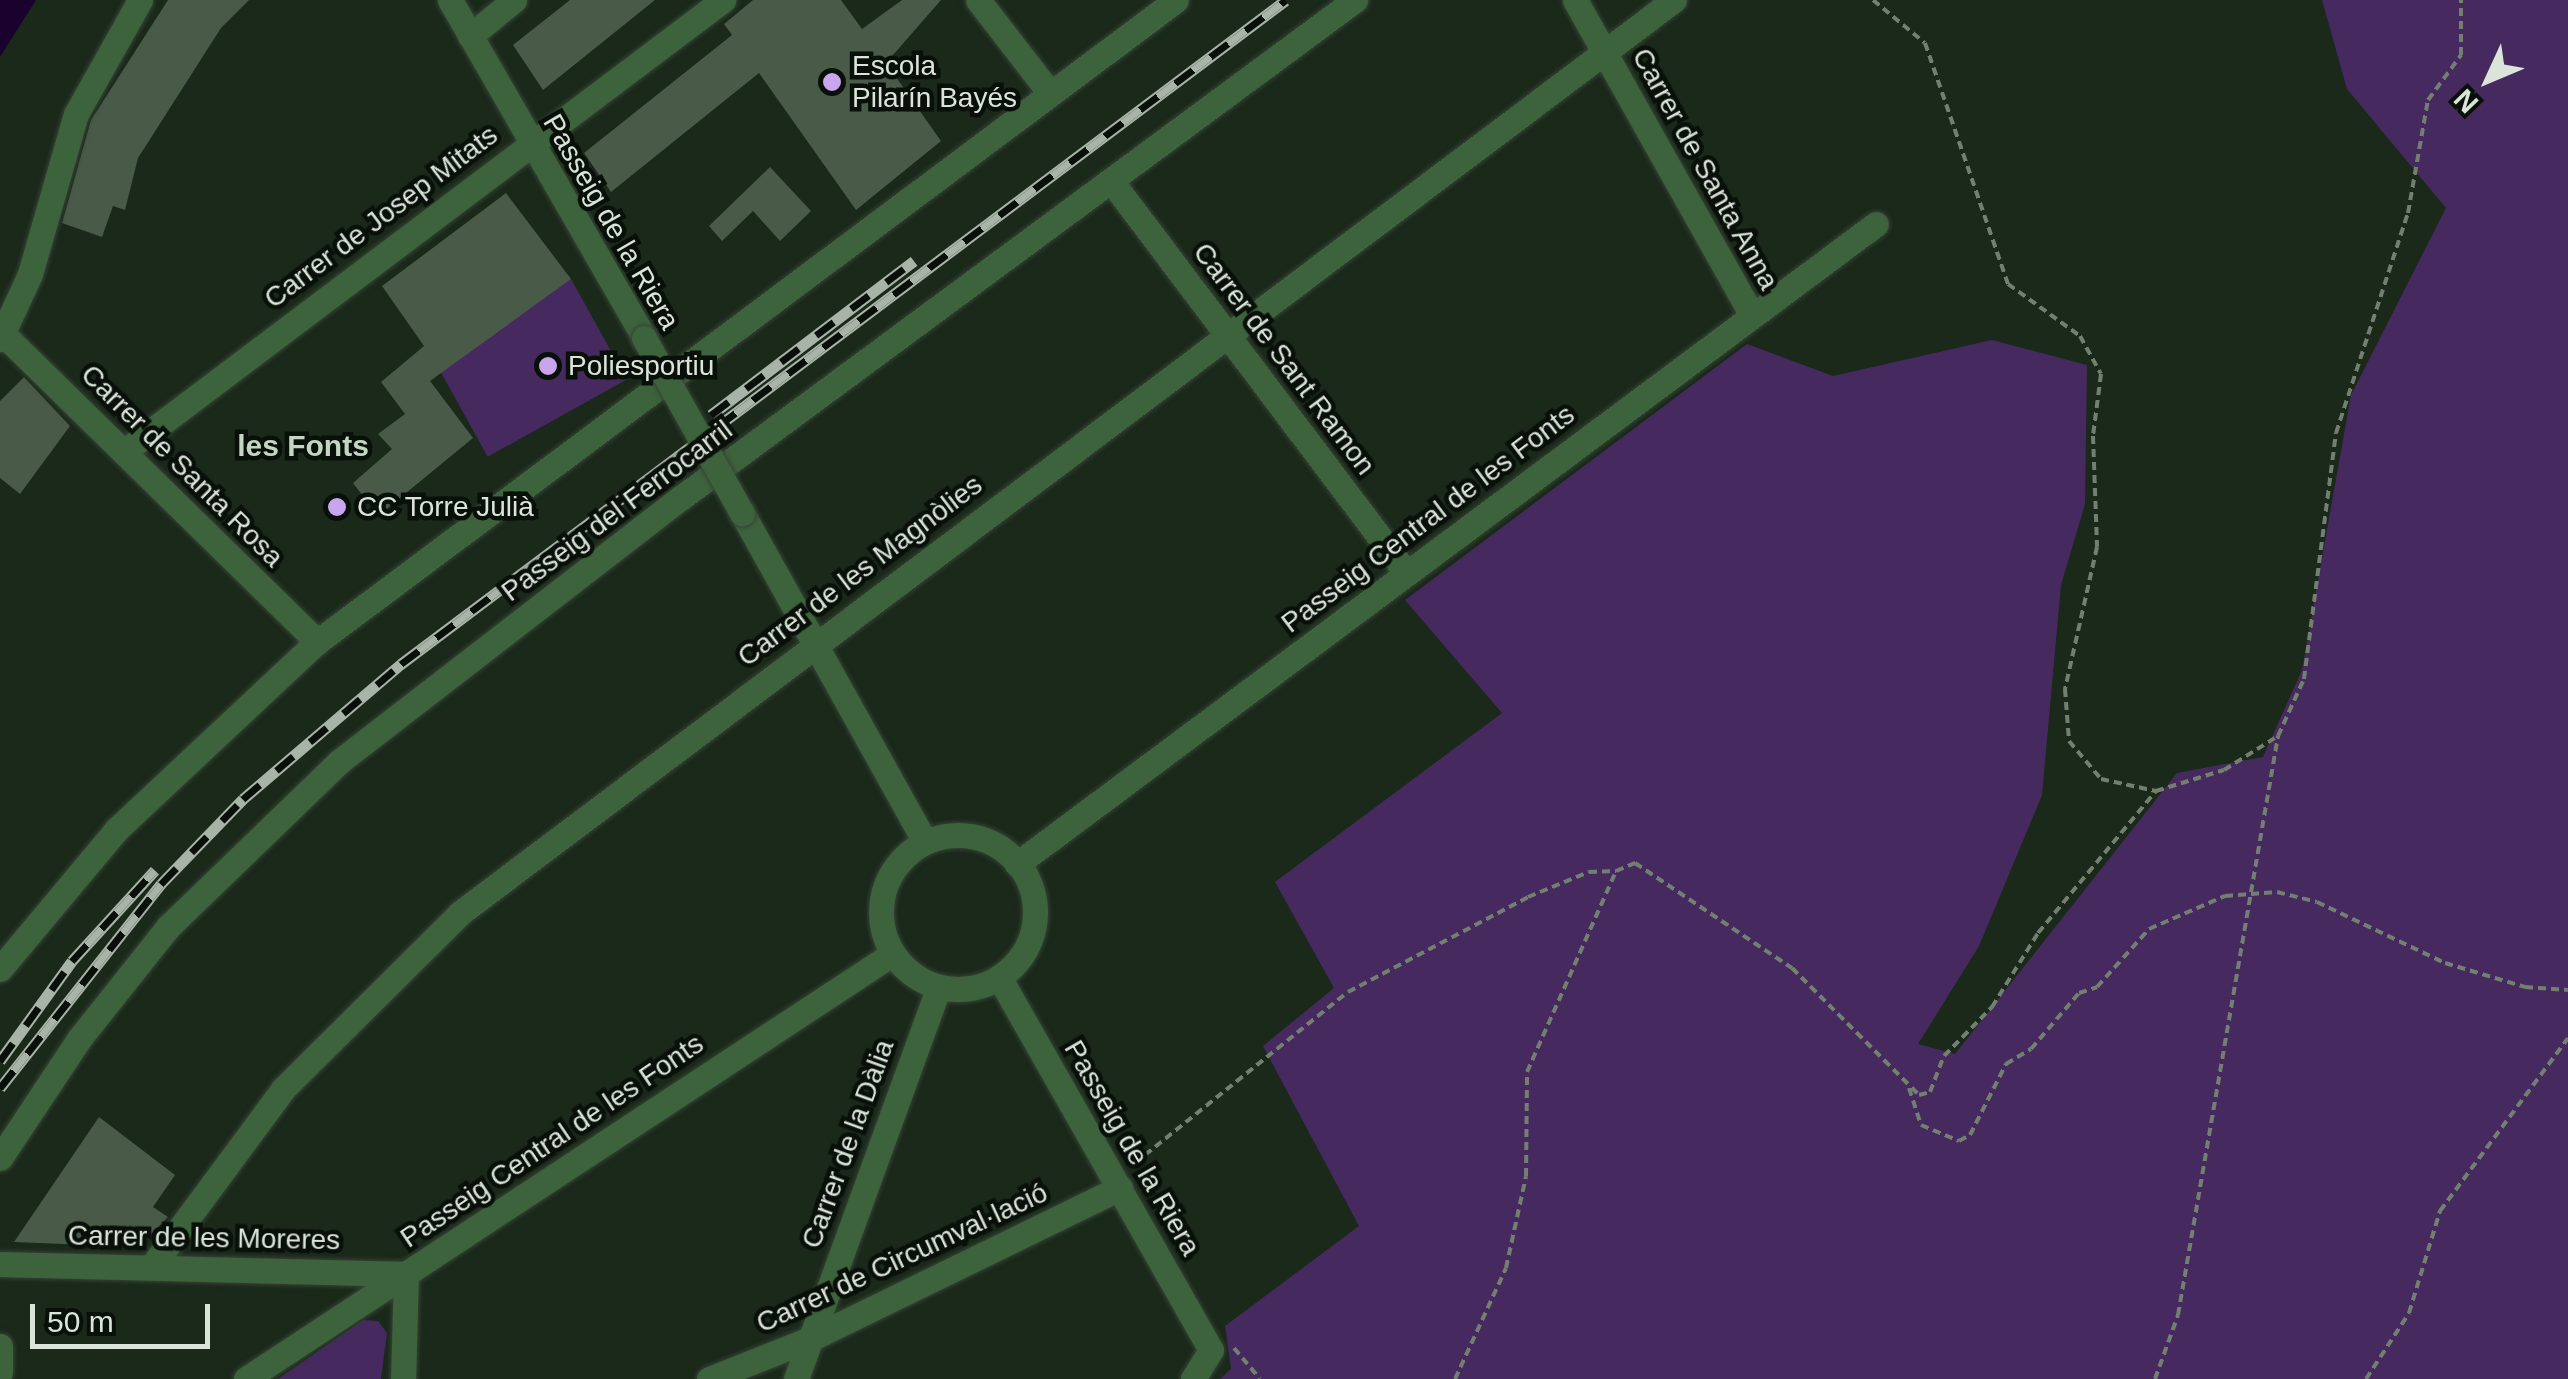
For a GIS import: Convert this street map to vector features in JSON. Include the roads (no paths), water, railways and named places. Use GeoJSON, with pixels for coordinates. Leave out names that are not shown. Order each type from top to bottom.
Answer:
{"type":"FeatureCollection","features":[{"type":"Feature","properties":{"kind":"street"},"geometry":{"type":"LineString","coordinates":[[2,337],[30,274],[76,114],[140,0]]}},
{"type":"Feature","properties":{"kind":"street","name":"Passeig de la Riera"},"geometry":{"type":"LineString","coordinates":[[450,0],[925,842]]}},
{"type":"Feature","properties":{"kind":"street"},"geometry":{"type":"LineString","coordinates":[[470,36],[514,0]]}},
{"type":"Feature","properties":{"kind":"street","name":"Carrer de Josep Mitats"},"geometry":{"type":"LineString","coordinates":[[126,450],[529,142],[723,0]]}},
{"type":"Feature","properties":{"kind":"street"},"geometry":{"type":"LineString","coordinates":[[978,0],[1048,92]]}},
{"type":"Feature","properties":{"kind":"street"},"geometry":{"type":"LineString","coordinates":[[0,969],[117,829],[317,642],[1176,0]]}},
{"type":"Feature","properties":{"kind":"street","name":"Passeig del Ferrocarril"},"geometry":{"type":"LineString","coordinates":[[0,1158],[79,1039],[168,927],[261,830],[682,497],[1355,0]]}},
{"type":"Feature","properties":{"kind":"street","name":"Carrer de Santa Anna"},"geometry":{"type":"LineString","coordinates":[[1576,0],[1752,316]]}},
{"type":"Feature","properties":{"kind":"street","name":"Carrer de les Magnòlies"},"geometry":{"type":"LineString","coordinates":[[153,1265],[283,1089],[375,992],[534,853],[1674,0]]}},
{"type":"Feature","properties":{"kind":"street","name":"Carrer de Sant Ramon"},"geometry":{"type":"LineString","coordinates":[[1112,182],[1407,573]]}},
{"type":"Feature","properties":{"kind":"street","name":"Passeig Central de les Fonts"},"geometry":{"type":"LineString","coordinates":[[1017,864],[1876,224]]}},
{"type":"Feature","properties":{"kind":"street","name":"Carrer de Santa Rosa"},"geometry":{"type":"LineString","coordinates":[[2,337],[126,450],[317,642]]}},
{"type":"Feature","properties":{"kind":"street"},"geometry":{"type":"LineString","coordinates":[[984,839],[1017,864],[1032,890],[1035,919],[1022,958],[999,978],[965,990],[939,987],[892,954],[882,897],[898,862],[925,842],[984,839]]}},
{"type":"Feature","properties":{"kind":"street","name":"Passeig Central de les Fonts"},"geometry":{"type":"LineString","coordinates":[[246,1379],[892,954]]}},
{"type":"Feature","properties":{"kind":"street","name":"Passeig de la Riera"},"geometry":{"type":"LineString","coordinates":[[999,978],[1211,1350],[1192,1379]]}},
{"type":"Feature","properties":{"kind":"street","name":"Carrer de la Dàlia"},"geometry":{"type":"LineString","coordinates":[[796,1379],[939,987]]}},
{"type":"Feature","properties":{"kind":"street","name":"Carrer de Circumval·lació"},"geometry":{"type":"LineString","coordinates":[[709,1379],[810,1339],[1117,1184]]}},
{"type":"Feature","properties":{"kind":"street","name":"Carrer de les Moreres"},"geometry":{"type":"LineString","coordinates":[[0,1264],[406,1274]]}},
{"type":"Feature","properties":{"kind":"street"},"geometry":{"type":"LineString","coordinates":[[403,1379],[406,1274]]}},
{"type":"Feature","properties":{"kind":"street"},"geometry":{"type":"LineString","coordinates":[[0,1346],[0,1372]]}},
{"type":"Feature","properties":{"kind":"railway"},"geometry":{"type":"LineString","coordinates":[[0,1088],[161,884],[243,799],[401,664],[1286,0]]}},
{"type":"Feature","properties":{"kind":"railway"},"geometry":{"type":"LineString","coordinates":[[711,415],[914,261]]}},
{"type":"Feature","properties":{"kind":"railway"},"geometry":{"type":"LineString","coordinates":[[0,1061],[72,961],[155,870]]}},
{"type":"Feature","properties":{"kind":"place","name":"Escola Pilarín Bayés"},"geometry":{"type":"Point","coordinates":[832,82]}},
{"type":"Feature","properties":{"kind":"place","name":"Poliesportiu"},"geometry":{"type":"Point","coordinates":[548,366]}},
{"type":"Feature","properties":{"kind":"place","name":"CC Torre Julià"},"geometry":{"type":"Point","coordinates":[337,507]}},
{"type":"Feature","properties":{"kind":"district","name":"les Fonts"},"geometry":{"type":"Point","coordinates":[303,446]}}]}
